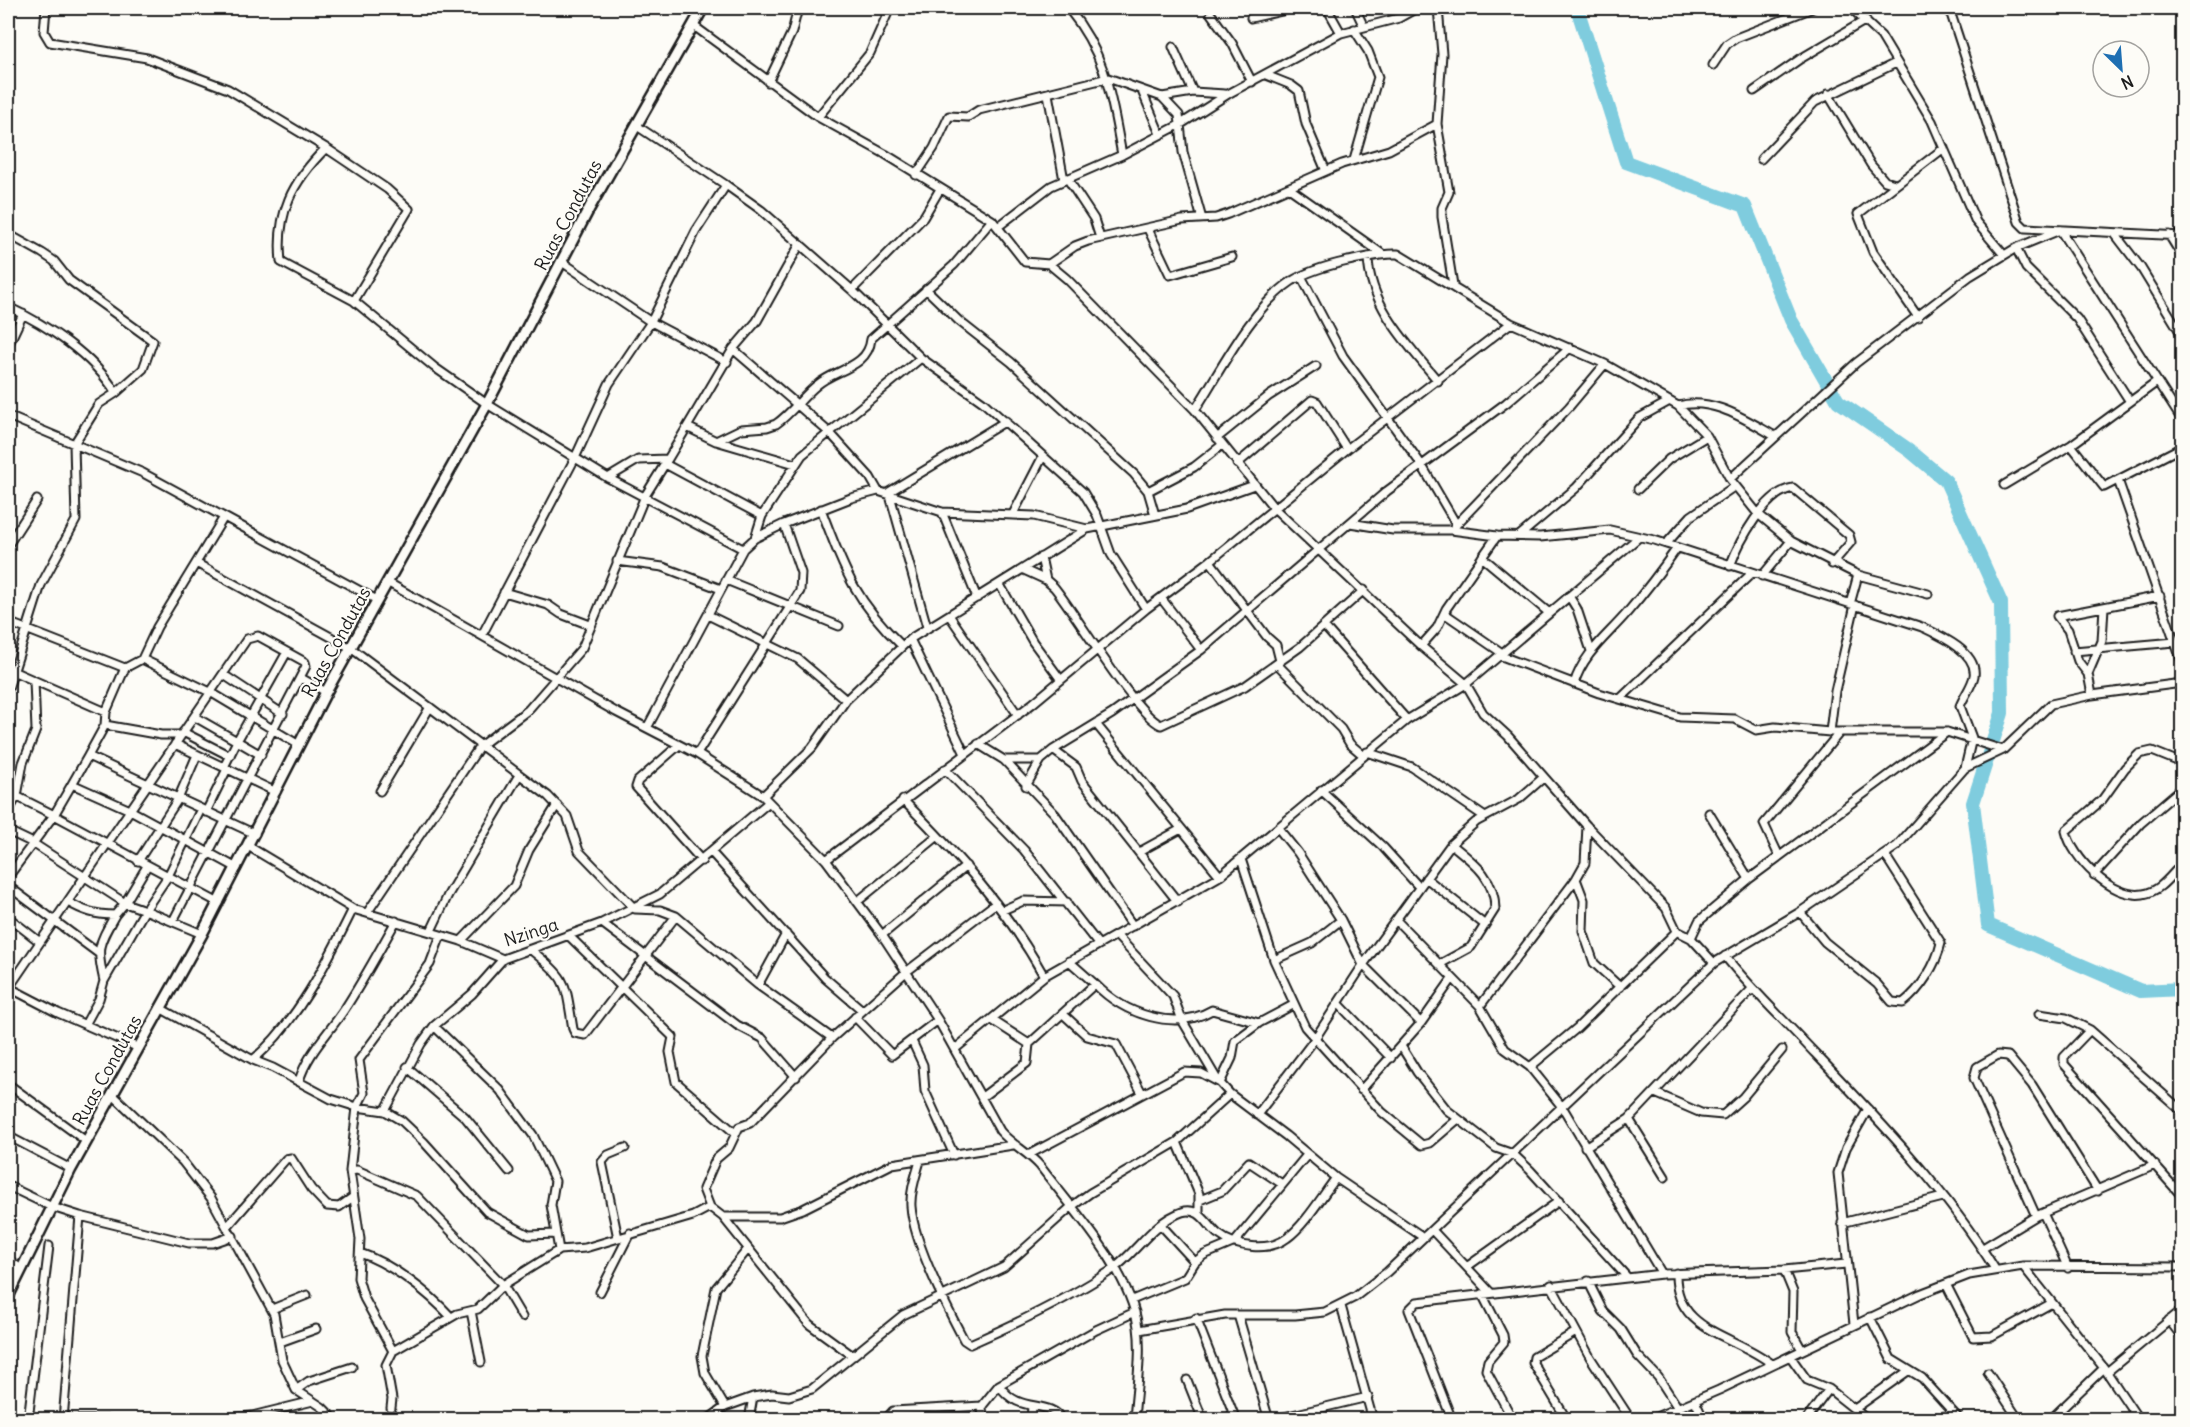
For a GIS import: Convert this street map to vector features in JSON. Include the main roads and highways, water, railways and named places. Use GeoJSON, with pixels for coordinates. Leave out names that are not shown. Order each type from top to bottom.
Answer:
{"type":"FeatureCollection","features":[{"type":"Feature","properties":{"kind":"waterway"},"geometry":{"type":"LineString","coordinates":[[1577,8],[1626,162],[1745,206],[1791,320],[1838,401],[1909,450],[1946,481],[2001,603],[2002,713],[1973,803],[1988,925],[2141,991],[2182,989]]}}]}
